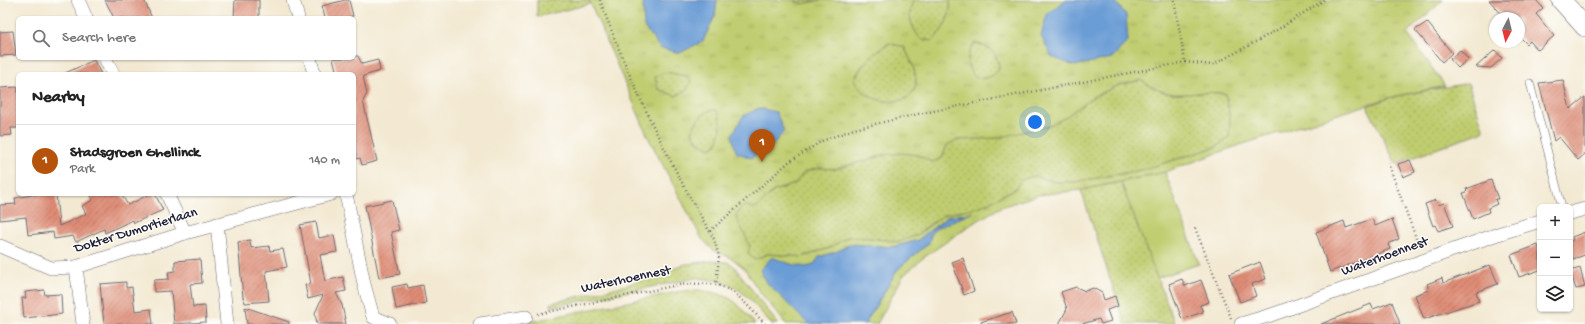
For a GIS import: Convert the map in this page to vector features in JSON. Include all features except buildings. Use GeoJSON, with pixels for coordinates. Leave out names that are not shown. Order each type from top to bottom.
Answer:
{"type":"FeatureCollection","features":[{"type":"Feature","properties":{"kind":"street"},"geometry":{"type":"LineString","coordinates":[[78,0],[85,16]]}},
{"type":"Feature","properties":{"kind":"street"},"geometry":{"type":"LineString","coordinates":[[293,0],[297,16]]}},
{"type":"Feature","properties":{"kind":"street"},"geometry":{"type":"LineString","coordinates":[[1561,0],[1585,27]]}},
{"type":"Feature","properties":{"kind":"street"},"geometry":{"type":"LineString","coordinates":[[106,60],[112,72]]}},
{"type":"Feature","properties":{"kind":"street"},"geometry":{"type":"LineString","coordinates":[[310,60],[314,72]]}},
{"type":"Feature","properties":{"kind":"street"},"geometry":{"type":"LineString","coordinates":[[168,196],[185,233]]}},
{"type":"Feature","properties":{"kind":"street","name":"Dokter Dumortierlaan"},"geometry":{"type":"LineString","coordinates":[[0,246],[51,268],[76,267],[185,233],[323,196]]}},
{"type":"Feature","properties":{"kind":"street"},"geometry":{"type":"LineString","coordinates":[[346,196],[364,284],[373,316],[390,324]]}},
{"type":"Feature","properties":{"kind":"street"},"geometry":{"type":"LineString","coordinates":[[1573,212],[1585,209]]}},
{"type":"Feature","properties":{"kind":"street","name":"Waterhoennest"},"geometry":{"type":"LineString","coordinates":[[1241,324],[1271,315],[1498,234],[1537,222]]}},
{"type":"Feature","properties":{"kind":"street"},"geometry":{"type":"LineString","coordinates":[[217,224],[227,324]]}},
{"type":"Feature","properties":{"kind":"street"},"geometry":{"type":"LineString","coordinates":[[76,267],[83,324]]}},
{"type":"Feature","properties":{"kind":"street"},"geometry":{"type":"LineString","coordinates":[[480,324],[526,317]]}},
{"type":"Feature","properties":{"kind":"lane"},"geometry":{"type":"LineString","coordinates":[[1530,83],[1561,204]]}},
{"type":"Feature","properties":{"kind":"path"},"geometry":{"type":"LineString","coordinates":[[600,0],[631,78],[659,138],[710,231],[718,249],[716,284]]}},
{"type":"Feature","properties":{"kind":"path"},"geometry":{"type":"LineString","coordinates":[[1174,0],[1185,62]]}},
{"type":"Feature","properties":{"kind":"path"},"geometry":{"type":"LineString","coordinates":[[710,231],[789,162],[822,141],[854,129],[918,114],[1185,62],[1213,65],[1278,30],[1324,0]]}},
{"type":"Feature","properties":{"kind":"path"},"geometry":{"type":"LineString","coordinates":[[1388,163],[1424,260]]}},
{"type":"Feature","properties":{"kind":"path"},"geometry":{"type":"LineString","coordinates":[[1196,228],[1233,324]]}},
{"type":"Feature","properties":{"kind":"path","name":"Waterhoennest"},"geometry":{"type":"LineString","coordinates":[[526,317],[678,285],[701,282],[716,284],[730,289],[764,324]]}},
{"type":"Feature","properties":{"kind":"green space"},"geometry":{"type":"Polygon","coordinates":[[[537,0],[589,0],[590,4],[537,17],[537,0]]]}},
{"type":"Feature","properties":{"kind":"green space"},"geometry":{"type":"Polygon","coordinates":[[[589,0],[645,0],[643,6],[715,16],[717,0],[795,0],[796,2],[803,4],[821,0],[914,0],[910,10],[912,25],[921,39],[932,41],[940,33],[946,23],[950,12],[950,0],[1066,0],[1047,14],[1126,15],[1114,0],[1443,0],[1407,33],[1445,86],[1392,97],[1240,145],[1165,172],[1081,190],[1038,195],[1001,207],[972,224],[923,258],[903,276],[877,324],[865,324],[898,269],[929,243],[931,233],[937,228],[971,213],[947,217],[918,240],[893,247],[850,244],[838,251],[819,257],[815,264],[807,267],[797,266],[772,258],[760,270],[768,284],[808,324],[786,324],[759,291],[744,268],[733,259],[713,250],[702,239],[649,139],[589,0]],[[889,43],[864,64],[854,81],[858,87],[875,98],[888,101],[904,99],[914,90],[916,83],[915,72],[911,61],[904,47],[889,43]],[[975,43],[968,60],[969,67],[972,73],[977,77],[984,78],[991,76],[999,70],[999,64],[995,55],[985,46],[975,43]],[[665,72],[655,77],[658,89],[676,96],[687,90],[691,81],[687,76],[665,72]],[[1141,80],[1119,85],[1093,97],[1064,118],[1048,126],[997,138],[957,140],[947,145],[942,158],[932,162],[918,155],[901,153],[884,155],[836,169],[819,168],[804,172],[795,184],[773,191],[758,207],[750,208],[746,205],[739,210],[736,217],[750,246],[748,253],[754,260],[768,254],[802,257],[830,248],[847,237],[870,238],[899,242],[917,235],[944,215],[981,206],[1015,189],[1021,180],[1034,176],[1055,182],[1075,182],[1142,170],[1216,147],[1229,138],[1230,119],[1226,94],[1213,92],[1171,94],[1158,90],[1141,80]],[[710,110],[703,114],[696,122],[692,133],[697,141],[710,148],[716,145],[718,141],[721,127],[720,118],[716,110],[710,110]]]}},
{"type":"Feature","properties":{"kind":"green space"},"geometry":{"type":"Polygon","coordinates":[[[795,0],[821,0],[803,4],[796,2],[795,0]]]}},
{"type":"Feature","properties":{"kind":"green space"},"geometry":{"type":"Polygon","coordinates":[[[914,0],[950,0],[950,12],[946,23],[940,33],[932,41],[921,39],[912,25],[910,10],[914,0]]]}},
{"type":"Feature","properties":{"kind":"green space"},"geometry":{"type":"Polygon","coordinates":[[[890,43],[904,47],[909,56],[916,78],[915,88],[911,94],[904,99],[895,101],[875,98],[858,87],[854,81],[864,64],[890,43]]]}},
{"type":"Feature","properties":{"kind":"green space"},"geometry":{"type":"Polygon","coordinates":[[[975,43],[985,46],[995,55],[997,59],[999,70],[991,76],[984,78],[977,77],[972,73],[969,67],[968,60],[970,52],[975,43]]]}},
{"type":"Feature","properties":{"kind":"green space"},"geometry":{"type":"Polygon","coordinates":[[[665,72],[687,76],[691,81],[687,90],[676,96],[658,89],[655,77],[665,72]]]}},
{"type":"Feature","properties":{"kind":"green space"},"geometry":{"type":"Polygon","coordinates":[[[1141,80],[1158,90],[1171,94],[1213,92],[1226,94],[1230,119],[1229,138],[1216,147],[1142,170],[1075,182],[1055,182],[1034,176],[1021,180],[1015,189],[981,206],[931,223],[917,235],[899,242],[870,238],[847,237],[829,248],[802,257],[768,254],[754,260],[748,253],[736,217],[739,210],[746,205],[757,207],[774,191],[795,184],[804,172],[819,168],[836,169],[884,155],[901,153],[918,155],[932,162],[942,158],[947,145],[957,140],[997,138],[1064,118],[1093,97],[1119,85],[1141,80]]]}},
{"type":"Feature","properties":{"kind":"green space"},"geometry":{"type":"Polygon","coordinates":[[[1468,83],[1484,131],[1396,164],[1367,106],[1392,97],[1468,83]]]}},
{"type":"Feature","properties":{"kind":"green space"},"geometry":{"type":"Polygon","coordinates":[[[710,110],[716,110],[719,114],[721,127],[716,145],[710,148],[697,141],[692,133],[698,119],[710,110]]]}},
{"type":"Feature","properties":{"kind":"green space"},"geometry":{"type":"Polygon","coordinates":[[[1165,172],[1199,264],[1157,278],[1121,182],[1165,172]]]}},
{"type":"Feature","properties":{"kind":"green space"},"geometry":{"type":"Polygon","coordinates":[[[1121,182],[1175,324],[1125,324],[1081,190],[1121,182]]]}},
{"type":"Feature","properties":{"kind":"green space"},"geometry":{"type":"Polygon","coordinates":[[[711,261],[727,262],[734,266],[778,324],[771,324],[747,297],[732,286],[722,282],[696,278],[551,307],[551,303],[627,285],[686,264],[711,261]]]}},
{"type":"Feature","properties":{"kind":"green space"},"geometry":{"type":"Polygon","coordinates":[[[699,290],[726,296],[737,304],[755,324],[528,324],[528,322],[682,291],[699,290]]]}},
{"type":"Feature","properties":{"kind":"water"},"geometry":{"type":"Polygon","coordinates":[[[645,0],[717,0],[715,16],[703,41],[680,53],[660,48],[644,27],[643,6],[645,0]]]}},
{"type":"Feature","properties":{"kind":"water"},"geometry":{"type":"Polygon","coordinates":[[[1066,0],[1114,0],[1126,15],[1128,41],[1112,58],[1074,66],[1052,57],[1041,36],[1047,14],[1066,0]]]}},
{"type":"Feature","properties":{"kind":"water"},"geometry":{"type":"Polygon","coordinates":[[[759,108],[776,112],[784,131],[773,145],[751,158],[736,152],[732,135],[743,116],[759,108]]]}},
{"type":"Feature","properties":{"kind":"water"},"geometry":{"type":"Polygon","coordinates":[[[973,212],[937,228],[931,233],[929,243],[898,269],[865,324],[808,324],[768,284],[760,270],[772,257],[780,261],[807,267],[814,265],[819,257],[838,251],[850,244],[893,247],[918,240],[947,217],[973,212]]]}},
{"type":"Feature","properties":{"kind":"place","name":"Stadsgroen Ghellinck"},"geometry":{"type":"Point","coordinates":[762,162]}}]}
